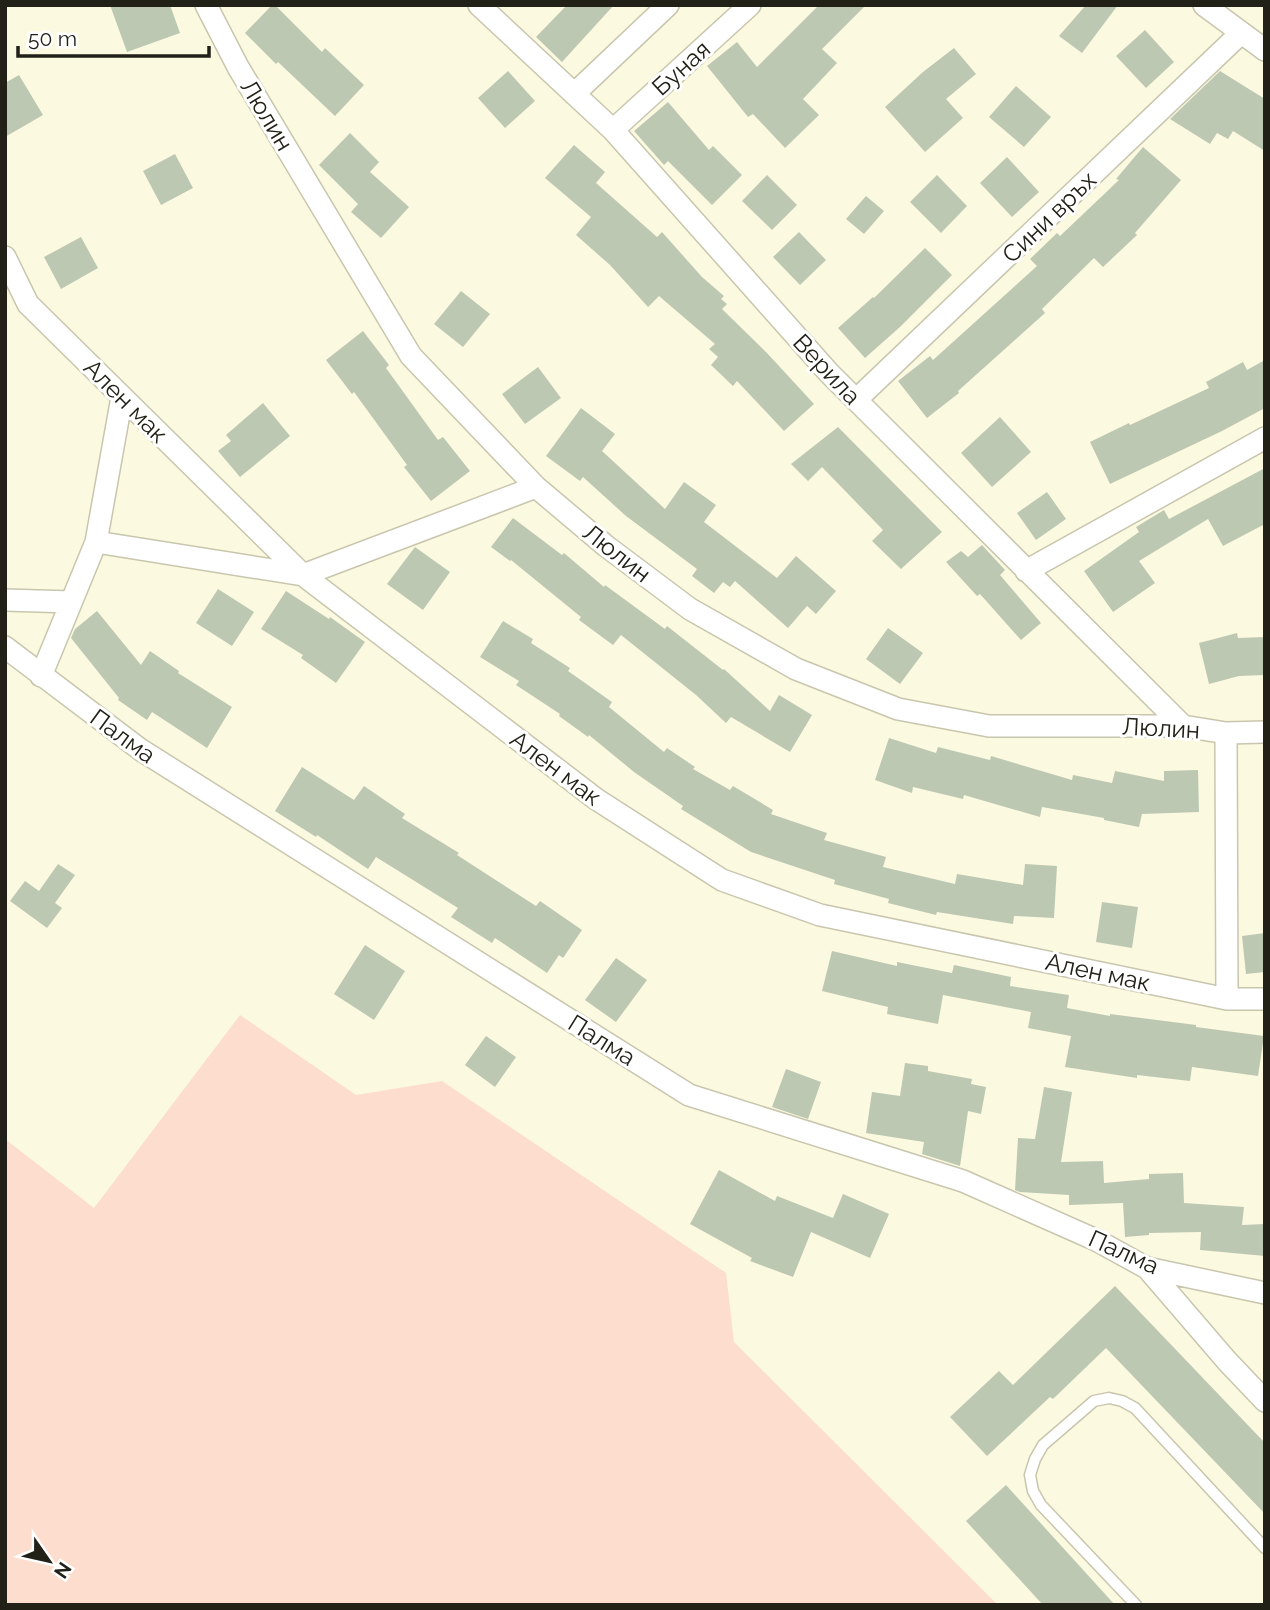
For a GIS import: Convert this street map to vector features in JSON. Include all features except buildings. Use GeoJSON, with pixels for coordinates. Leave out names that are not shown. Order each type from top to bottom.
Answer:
{"type":"FeatureCollection","features":[{"type":"Feature","properties":{"kind":"street","name":"Люлин"},"geometry":{"type":"LineString","coordinates":[[206,5],[238,67],[411,356],[536,487],[606,546],[690,609],[796,669],[898,709],[989,726],[1183,726],[1226,733],[1265,732]]}},
{"type":"Feature","properties":{"kind":"street","name":"Верила"},"geometry":{"type":"LineString","coordinates":[[479,5],[613,130],[829,373],[1183,726]]}},
{"type":"Feature","properties":{"kind":"street"},"geometry":{"type":"LineString","coordinates":[[574,94],[668,5]]}},
{"type":"Feature","properties":{"kind":"street","name":"Буная"},"geometry":{"type":"LineString","coordinates":[[613,130],[750,5]]}},
{"type":"Feature","properties":{"kind":"street"},"geometry":{"type":"LineString","coordinates":[[1204,5],[1265,50]]}},
{"type":"Feature","properties":{"kind":"street","name":"Сини връх"},"geometry":{"type":"LineString","coordinates":[[856,400],[1241,33]]}},
{"type":"Feature","properties":{"kind":"street","name":"Ален мак"},"geometry":{"type":"LineString","coordinates":[[5,257],[27,303],[303,575],[596,799],[722,880],[820,915],[1227,999],[1265,999]]}},
{"type":"Feature","properties":{"kind":"street"},"geometry":{"type":"LineString","coordinates":[[41,676],[96,541],[122,397]]}},
{"type":"Feature","properties":{"kind":"street"},"geometry":{"type":"LineString","coordinates":[[1026,571],[1265,438]]}},
{"type":"Feature","properties":{"kind":"street"},"geometry":{"type":"LineString","coordinates":[[96,541],[303,575],[536,487]]}},
{"type":"Feature","properties":{"kind":"street"},"geometry":{"type":"LineString","coordinates":[[5,600],[71,602]]}},
{"type":"Feature","properties":{"kind":"street","name":"Палма"},"geometry":{"type":"LineString","coordinates":[[5,647],[141,750],[689,1095],[963,1181],[1096,1240],[1147,1268],[1265,1293]]}},
{"type":"Feature","properties":{"kind":"street"},"geometry":{"type":"LineString","coordinates":[[1226,733],[1227,999]]}},
{"type":"Feature","properties":{"kind":"street"},"geometry":{"type":"LineString","coordinates":[[1147,1268],[1265,1401]]}},
{"type":"Feature","properties":{"kind":"lane"},"geometry":{"type":"LineString","coordinates":[[1136,1605],[1041,1505],[1033,1490],[1030,1475],[1043,1446],[1094,1401],[1108,1398],[1135,1408],[1265,1548]]}},
{"type":"Feature","properties":{"kind":"shaded area"},"geometry":{"type":"Polygon","coordinates":[[[240,1015],[356,1095],[442,1081],[726,1273],[734,1342],[998,1605],[5,1605],[5,1139],[94,1208],[240,1015]]]}}]}
